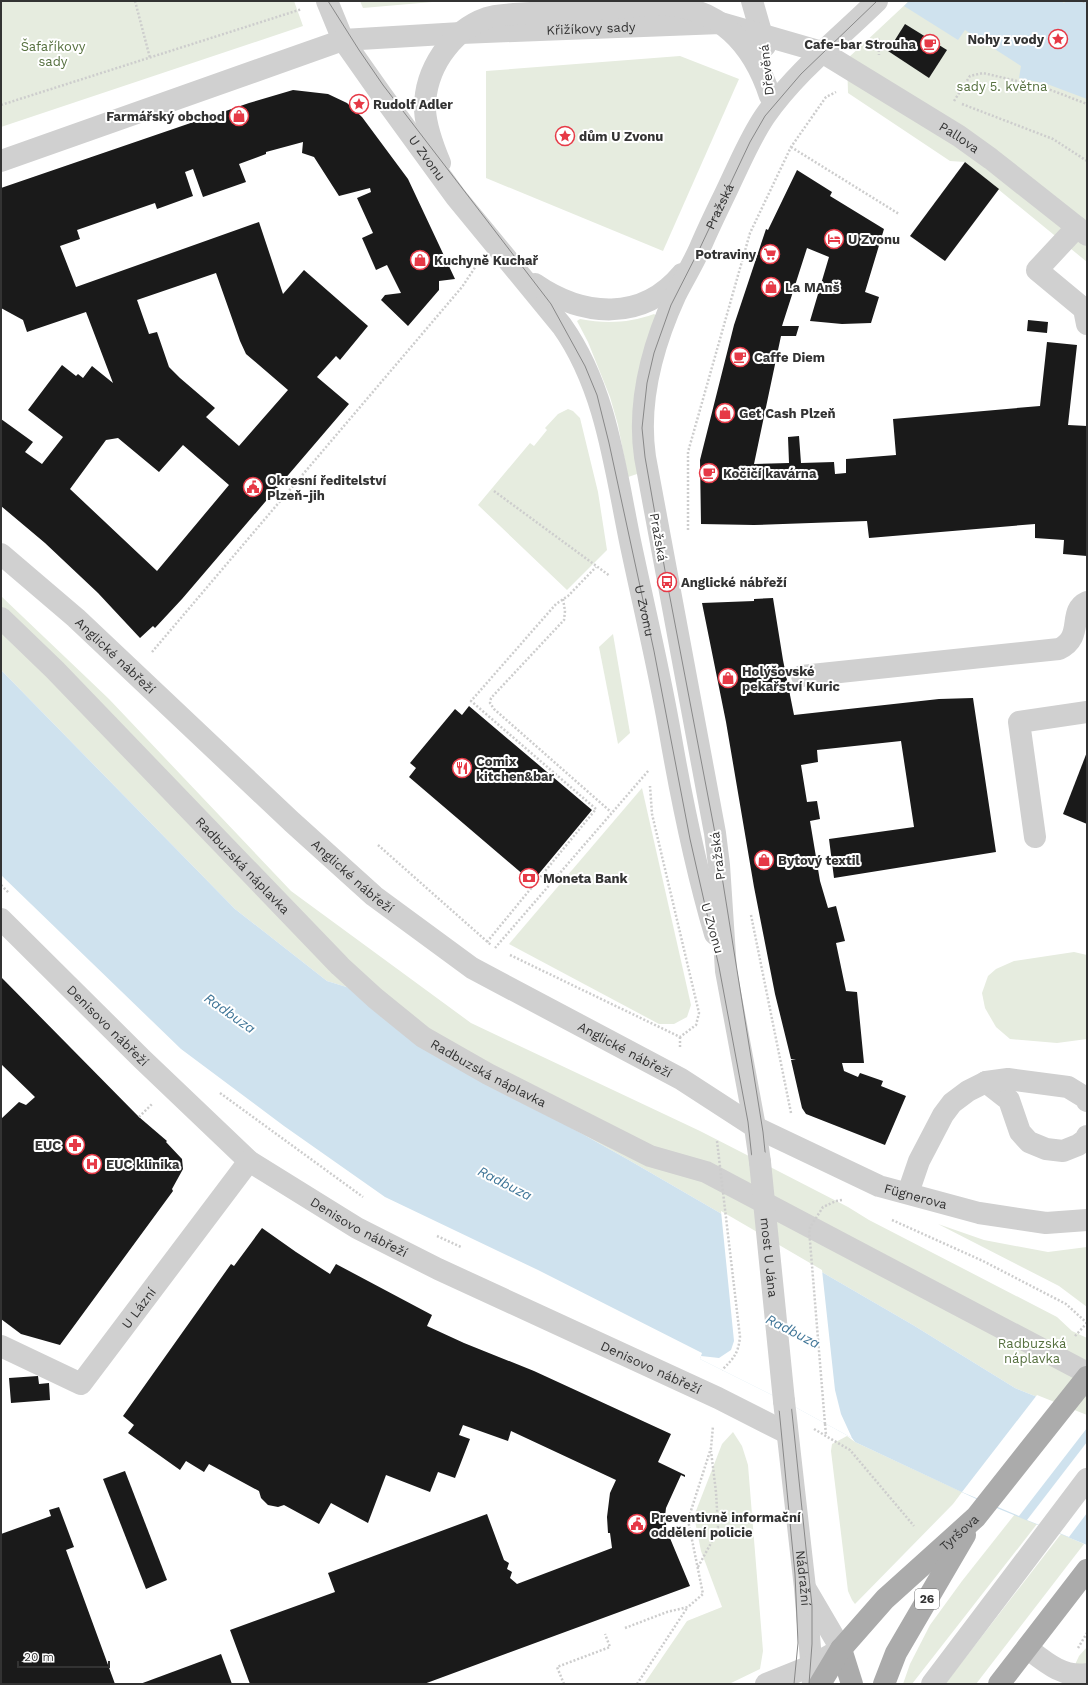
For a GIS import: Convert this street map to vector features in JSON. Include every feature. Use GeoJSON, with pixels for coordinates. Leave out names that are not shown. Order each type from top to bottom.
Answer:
{"type":"FeatureCollection","features":[{"type":"Feature","properties":{"kind":"main road","name":"Tyršova"},"geometry":{"type":"LineString","coordinates":[[884,1684],[896,1653],[981,1510],[1087,1376]]}},
{"type":"Feature","properties":{"kind":"main road","name":"Tyršova"},"geometry":{"type":"LineString","coordinates":[[815,1678],[885,1599],[981,1510]]}},
{"type":"Feature","properties":{"kind":"main road"},"geometry":{"type":"LineString","coordinates":[[1004,1680],[1087,1570]]}},
{"type":"Feature","properties":{"kind":"main road"},"geometry":{"type":"LineString","coordinates":[[841,1650],[852,1684]]}},
{"type":"Feature","properties":{"kind":"street","name":"U Zvonu"},"geometry":{"type":"LineString","coordinates":[[327,1],[343,40],[381,94],[456,197],[568,334],[585,366],[597,395],[609,443],[650,636],[693,851],[704,898],[726,971]]}},
{"type":"Feature","properties":{"kind":"street","name":"Dřevěná"},"geometry":{"type":"LineString","coordinates":[[752,1],[755,33],[766,50],[768,106]]}},
{"type":"Feature","properties":{"kind":"street","name":"Pražská"},"geometry":{"type":"LineString","coordinates":[[760,1162],[756,1127],[726,971],[719,865],[715,832],[667,582],[645,457],[642,428],[647,383],[654,353],[671,305],[768,106],[822,52],[877,1]]}},
{"type":"Feature","properties":{"kind":"street","name":"Křižíkovy sady"},"geometry":{"type":"LineString","coordinates":[[343,40],[460,33],[721,23],[822,52]]}},
{"type":"Feature","properties":{"kind":"street"},"geometry":{"type":"LineString","coordinates":[[721,23],[736,36],[759,68],[768,106]]}},
{"type":"Feature","properties":{"kind":"street"},"geometry":{"type":"LineString","coordinates":[[456,197],[442,169],[430,136],[425,109],[430,78],[435,67],[446,47],[460,33]]}},
{"type":"Feature","properties":{"kind":"street"},"geometry":{"type":"LineString","coordinates":[[1,161],[343,40]]}},
{"type":"Feature","properties":{"kind":"street","name":"Pallova"},"geometry":{"type":"LineString","coordinates":[[822,52],[966,141],[1082,231]]}},
{"type":"Feature","properties":{"kind":"street"},"geometry":{"type":"LineString","coordinates":[[1082,231],[1036,270],[1084,309],[1087,324]]}},
{"type":"Feature","properties":{"kind":"street","name":"U Zvonu"},"geometry":{"type":"LineString","coordinates":[[518,271],[549,294],[560,299],[590,308],[621,309],[639,305],[660,294],[677,280],[699,250]]}},
{"type":"Feature","properties":{"kind":"street","name":"Anglické nábřeží"},"geometry":{"type":"LineString","coordinates":[[1,554],[76,618],[292,822],[374,896],[472,968],[681,1079],[756,1127]]}},
{"type":"Feature","properties":{"kind":"street"},"geometry":{"type":"LineString","coordinates":[[802,676],[1059,649],[1066,646],[1072,639],[1078,611],[1087,602]]}},
{"type":"Feature","properties":{"kind":"street","name":"Radbuzská náplavka"},"geometry":{"type":"LineString","coordinates":[[1,618],[55,670],[340,966],[375,998],[423,1037],[488,1074],[650,1156],[706,1172],[1087,1373]]}},
{"type":"Feature","properties":{"kind":"street"},"geometry":{"type":"LineString","coordinates":[[1035,837],[1019,722],[1087,712]]}},
{"type":"Feature","properties":{"kind":"street","name":"Denisovo nábřeží"},"geometry":{"type":"LineString","coordinates":[[1,919],[142,1059],[249,1161],[357,1228],[424,1262],[718,1398],[787,1433]]}},
{"type":"Feature","properties":{"kind":"street"},"geometry":{"type":"LineString","coordinates":[[908,1193],[919,1161],[943,1115],[952,1103],[968,1090],[986,1082],[1008,1079],[1068,1087],[1086,1098],[1087,1101]]}},
{"type":"Feature","properties":{"kind":"street"},"geometry":{"type":"LineString","coordinates":[[986,1082],[1008,1100],[1020,1132],[1029,1142],[1046,1149],[1063,1151],[1078,1145],[1085,1140],[1087,1136]]}},
{"type":"Feature","properties":{"kind":"street","name":"Fügnerova"},"geometry":{"type":"LineString","coordinates":[[756,1127],[879,1186],[979,1213],[1046,1223],[1087,1220]]}},
{"type":"Feature","properties":{"kind":"street","name":"U Lázní"},"geometry":{"type":"LineString","coordinates":[[1,1346],[81,1384],[249,1161]]}},
{"type":"Feature","properties":{"kind":"street","name":"most U Jána"},"geometry":{"type":"LineString","coordinates":[[760,1162],[784,1401]]}},
{"type":"Feature","properties":{"kind":"street","name":"Nádražní"},"geometry":{"type":"LineString","coordinates":[[784,1401],[815,1678]]}},
{"type":"Feature","properties":{"kind":"street"},"geometry":{"type":"LineString","coordinates":[[932,1684],[1087,1479]]}},
{"type":"Feature","properties":{"kind":"street"},"geometry":{"type":"LineString","coordinates":[[805,1588],[841,1650]]}},
{"type":"Feature","properties":{"kind":"street"},"geometry":{"type":"LineString","coordinates":[[1027,1648],[1057,1670],[1077,1676],[1087,1674]]}},
{"type":"Feature","properties":{"kind":"street"},"geometry":{"type":"LineString","coordinates":[[766,1684],[815,1678]]}},
{"type":"Feature","properties":{"kind":"path"},"geometry":{"type":"LineString","coordinates":[[135,1],[150,58]]}},
{"type":"Feature","properties":{"kind":"path"},"geometry":{"type":"LineString","coordinates":[[1,105],[327,1]]}},
{"type":"Feature","properties":{"kind":"path"},"geometry":{"type":"LineString","coordinates":[[1083,1],[1087,4]]}},
{"type":"Feature","properties":{"kind":"path"},"geometry":{"type":"LineString","coordinates":[[688,531],[688,452],[750,233],[792,146],[826,97],[864,78],[879,59],[877,34]]}},
{"type":"Feature","properties":{"kind":"path"},"geometry":{"type":"LineString","coordinates":[[954,101],[970,76],[983,73],[1043,87],[1087,104]]}},
{"type":"Feature","properties":{"kind":"path"},"geometry":{"type":"LineString","coordinates":[[947,97],[1053,139],[1087,160]]}},
{"type":"Feature","properties":{"kind":"path"},"geometry":{"type":"LineString","coordinates":[[792,146],[899,214]]}},
{"type":"Feature","properties":{"kind":"path"},"geometry":{"type":"LineString","coordinates":[[150,654],[462,287],[495,243]]}},
{"type":"Feature","properties":{"kind":"path"},"geometry":{"type":"LineString","coordinates":[[494,491],[615,580]]}},
{"type":"Feature","properties":{"kind":"path"},"geometry":{"type":"LineString","coordinates":[[487,942],[596,809],[471,700],[556,604],[596,567]]}},
{"type":"Feature","properties":{"kind":"path"},"geometry":{"type":"LineString","coordinates":[[563,599],[565,611],[564,620],[492,698],[490,703],[500,714],[611,812]]}},
{"type":"Feature","properties":{"kind":"path"},"geometry":{"type":"LineString","coordinates":[[495,948],[611,812],[649,770],[650,777]]}},
{"type":"Feature","properties":{"kind":"path"},"geometry":{"type":"LineString","coordinates":[[508,954],[680,1037],[696,1025],[699,1013],[652,814],[650,784]]}},
{"type":"Feature","properties":{"kind":"path"},"geometry":{"type":"LineString","coordinates":[[378,845],[487,942],[502,951]]}},
{"type":"Feature","properties":{"kind":"path"},"geometry":{"type":"LineString","coordinates":[[1,885],[12,896]]}},
{"type":"Feature","properties":{"kind":"path"},"geometry":{"type":"LineString","coordinates":[[751,913],[791,1113],[795,1117]]}},
{"type":"Feature","properties":{"kind":"path"},"geometry":{"type":"LineString","coordinates":[[219,1093],[366,1199]]}},
{"type":"Feature","properties":{"kind":"path"},"geometry":{"type":"LineString","coordinates":[[714,1368],[722,1370],[734,1358],[739,1348],[740,1337],[718,1141]]}},
{"type":"Feature","properties":{"kind":"path"},"geometry":{"type":"LineString","coordinates":[[836,1201],[823,1207],[809,1229],[826,1436],[850,1450],[914,1526]]}},
{"type":"Feature","properties":{"kind":"path"},"geometry":{"type":"LineString","coordinates":[[889,1218],[983,1261],[1066,1304],[1087,1323],[1077,1334]]}},
{"type":"Feature","properties":{"kind":"path"},"geometry":{"type":"LineString","coordinates":[[436,1235],[464,1249]]}},
{"type":"Feature","properties":{"kind":"path"},"geometry":{"type":"LineString","coordinates":[[698,1568],[718,1527],[711,1448]]}},
{"type":"Feature","properties":{"kind":"path"},"geometry":{"type":"LineString","coordinates":[[636,1684],[688,1607],[703,1594],[688,1520],[700,1484]]}},
{"type":"Feature","properties":{"kind":"path"},"geometry":{"type":"LineString","coordinates":[[625,1628],[667,1612],[688,1607]]}},
{"type":"Feature","properties":{"kind":"path"},"geometry":{"type":"LineString","coordinates":[[564,1684],[557,1666],[610,1647],[605,1634]]}},
{"type":"Feature","properties":{"kind":"green space","name":"Šafaříkovy sady"},"geometry":{"type":"Polygon","coordinates":[[[1,1],[294,1],[303,26],[1,127],[1,1]]]}},
{"type":"Feature","properties":{"kind":"green space"},"geometry":{"type":"Polygon","coordinates":[[[360,1],[444,1],[363,8],[360,1]]]}},
{"type":"Feature","properties":{"kind":"green space","name":"sady 5. května"},"geometry":{"type":"Polygon","coordinates":[[[909,1],[1087,1],[1087,262],[965,162],[950,161],[848,93],[847,59],[909,1]]]}},
{"type":"Feature","properties":{"kind":"green space"},"geometry":{"type":"Polygon","coordinates":[[[680,56],[739,79],[663,251],[486,178],[486,71],[680,56]]]}},
{"type":"Feature","properties":{"kind":"green space"},"geometry":{"type":"Polygon","coordinates":[[[654,314],[657,316],[637,474],[628,477],[618,425],[610,397],[588,342],[577,321],[580,319],[599,322],[617,322],[654,314]]]}},
{"type":"Feature","properties":{"kind":"green space"},"geometry":{"type":"Polygon","coordinates":[[[568,409],[573,411],[580,418],[598,492],[607,550],[567,590],[478,505],[530,443],[534,446],[547,430],[545,428],[558,414],[568,409]]]}},
{"type":"Feature","properties":{"kind":"green space","name":"Radbuzská náplavka"},"geometry":{"type":"Polygon","coordinates":[[[1,596],[109,699],[291,891],[471,1023],[700,1131],[1057,1317],[1072,1331],[1087,1338],[1087,1417],[1015,1388],[913,1325],[627,1159],[411,1038],[353,989],[327,981],[235,909],[1,670],[1,596]]]}},
{"type":"Feature","properties":{"kind":"green space"},"geometry":{"type":"Polygon","coordinates":[[[613,634],[630,733],[618,744],[599,647],[613,634]]]}},
{"type":"Feature","properties":{"kind":"green space"},"geometry":{"type":"Polygon","coordinates":[[[642,788],[691,1005],[687,1017],[674,1024],[659,1024],[509,944],[642,788]]]}},
{"type":"Feature","properties":{"kind":"green space"},"geometry":{"type":"Polygon","coordinates":[[[1074,952],[1087,955],[1087,1039],[1057,1043],[1010,1039],[996,1027],[985,1008],[982,993],[988,976],[996,969],[1014,961],[1074,952]]]}},
{"type":"Feature","properties":{"kind":"green space"},"geometry":{"type":"Polygon","coordinates":[[[938,1224],[984,1240],[1048,1252],[1087,1247],[1087,1307],[1059,1286],[938,1224]]]}},
{"type":"Feature","properties":{"kind":"green space"},"geometry":{"type":"Polygon","coordinates":[[[733,1432],[742,1446],[748,1465],[763,1651],[760,1669],[729,1684],[644,1684],[687,1621],[722,1607],[701,1551],[694,1516],[722,1444],[733,1432]]]}},
{"type":"Feature","properties":{"kind":"green space"},"geometry":{"type":"Polygon","coordinates":[[[847,1436],[855,1442],[962,1492],[953,1504],[855,1604],[848,1591],[831,1451],[832,1444],[847,1436]]]}},
{"type":"Feature","properties":{"kind":"green space"},"geometry":{"type":"Polygon","coordinates":[[[1015,1514],[1037,1524],[912,1684],[903,1684],[910,1664],[930,1625],[962,1581],[1015,1514]]]}},
{"type":"Feature","properties":{"kind":"green space"},"geometry":{"type":"Polygon","coordinates":[[[1061,1534],[1084,1544],[976,1684],[945,1684],[1061,1534]]]}},
{"type":"Feature","properties":{"kind":"green space"},"geometry":{"type":"Polygon","coordinates":[[[1087,1647],[1087,1684],[1072,1671],[1079,1656],[1087,1647]]]}},
{"type":"Feature","properties":{"kind":"water"},"geometry":{"type":"Polygon","coordinates":[[[909,1],[1061,1],[1064,3],[1066,1],[1087,1],[1087,99],[1047,84],[1019,78],[1021,66],[965,30],[958,40],[904,6],[909,1]]]}},
{"type":"Feature","properties":{"kind":"water","name":"Radbuza"},"geometry":{"type":"Polygon","coordinates":[[[1,670],[235,909],[327,981],[353,989],[411,1038],[627,1159],[913,1325],[1015,1388],[1087,1417],[1087,1545],[987,1504],[855,1442],[852,1438],[784,1401],[700,1359],[702,1353],[538,1270],[385,1197],[284,1126],[181,1049],[1,875],[1,670]]]}},
{"type":"Feature","properties":{"kind":"pier"},"geometry":{"type":"Polygon","coordinates":[[[721,1211],[822,1270],[835,1390],[841,1414],[852,1438],[784,1401],[700,1359],[701,1356],[719,1358],[731,1350],[734,1341],[721,1211]]]}},
{"type":"Feature","properties":{"kind":"pier"},"geometry":{"type":"Polygon","coordinates":[[[1037,1395],[1087,1415],[1087,1428],[1019,1516],[962,1492],[1037,1395]]]}},
{"type":"Feature","properties":{"kind":"pier"},"geometry":{"type":"Polygon","coordinates":[[[1087,1442],[1087,1513],[1069,1537],[1027,1520],[1087,1442]]]}},
{"type":"Feature","properties":{"kind":"building"},"geometry":{"type":"Polygon","coordinates":[[[905,24],[947,50],[929,78],[888,51],[905,24]]]}},
{"type":"Feature","properties":{"kind":"building"},"geometry":{"type":"Polygon","coordinates":[[[293,90],[328,94],[347,103],[362,117],[408,179],[455,279],[439,281],[439,290],[408,326],[381,300],[385,295],[401,293],[387,265],[376,270],[362,238],[373,233],[357,198],[371,192],[370,188],[339,196],[314,157],[302,153],[303,142],[266,152],[266,154],[239,164],[246,182],[203,197],[193,169],[185,172],[193,196],[157,209],[155,203],[77,230],[80,239],[60,246],[76,287],[259,222],[283,294],[304,270],[368,326],[340,360],[336,356],[317,377],[349,404],[182,599],[155,628],[153,626],[140,638],[98,593],[45,543],[1,506],[1,419],[33,442],[25,452],[42,464],[63,437],[28,410],[62,365],[76,376],[78,374],[83,378],[92,366],[113,383],[86,312],[27,332],[23,320],[1,308],[1,188],[249,103],[293,90]],[[216,273],[137,300],[149,334],[157,332],[169,367],[215,408],[206,417],[239,446],[288,390],[246,354],[216,273]],[[118,438],[106,440],[70,489],[157,571],[229,485],[183,445],[159,472],[118,438]]]}},
{"type":"Feature","properties":{"kind":"building"},"geometry":{"type":"Polygon","coordinates":[[[965,162],[999,189],[945,261],[910,236],[965,162]]]}},
{"type":"Feature","properties":{"kind":"building"},"geometry":{"type":"Polygon","coordinates":[[[797,170],[832,192],[830,196],[884,229],[865,292],[879,297],[871,323],[842,324],[810,321],[829,257],[807,248],[782,326],[799,326],[796,336],[781,336],[754,464],[789,463],[788,437],[799,436],[801,463],[834,462],[835,474],[846,473],[846,459],[896,455],[893,419],[1040,406],[1047,342],[1077,345],[1068,425],[1087,426],[1087,556],[1063,554],[1064,540],[1035,538],[1035,524],[869,538],[867,521],[754,525],[701,524],[700,460],[734,325],[766,229],[768,230],[797,170]]]}},
{"type":"Feature","properties":{"kind":"building"},"geometry":{"type":"Polygon","coordinates":[[[1028,320],[1048,322],[1047,333],[1027,331],[1028,320]]]}},
{"type":"Feature","properties":{"kind":"building"},"geometry":{"type":"Polygon","coordinates":[[[773,598],[794,715],[939,699],[973,698],[996,852],[834,878],[829,839],[914,827],[901,741],[817,750],[818,762],[801,765],[807,802],[817,801],[820,819],[810,821],[820,881],[828,908],[836,906],[845,941],[836,943],[846,991],[857,992],[864,1063],[842,1063],[844,1071],[858,1077],[860,1073],[883,1081],[881,1086],[906,1096],[885,1145],[806,1114],[802,1108],[791,1060],[796,1059],[791,1059],[775,994],[754,887],[726,722],[702,603],[754,601],[754,599],[773,598]]]}},
{"type":"Feature","properties":{"kind":"building"},"geometry":{"type":"Polygon","coordinates":[[[469,706],[592,810],[532,882],[409,777],[416,768],[410,763],[455,709],[462,715],[469,706]]]}},
{"type":"Feature","properties":{"kind":"building"},"geometry":{"type":"Polygon","coordinates":[[[1087,752],[1087,824],[1063,814],[1087,752]]]}},
{"type":"Feature","properties":{"kind":"building","name":"EUC klinika"},"geometry":{"type":"Polygon","coordinates":[[[1,977],[139,1117],[167,1141],[166,1142],[182,1159],[183,1169],[172,1189],[173,1191],[60,1345],[21,1334],[1,1319],[1,1119],[19,1102],[26,1105],[35,1097],[1,1064],[1,977]]]}},
{"type":"Feature","properties":{"kind":"building"},"geometry":{"type":"Polygon","coordinates":[[[262,1228],[330,1274],[336,1264],[432,1315],[427,1326],[464,1343],[534,1371],[671,1434],[658,1462],[685,1475],[685,1477],[681,1475],[666,1508],[665,1516],[667,1531],[690,1586],[424,1684],[250,1684],[230,1630],[335,1592],[328,1573],[487,1514],[504,1560],[509,1563],[507,1569],[512,1572],[510,1578],[517,1584],[612,1548],[610,1533],[608,1533],[607,1517],[610,1493],[616,1480],[511,1431],[508,1441],[463,1425],[459,1435],[470,1439],[455,1478],[438,1472],[430,1492],[386,1475],[368,1523],[331,1503],[319,1524],[284,1505],[278,1507],[268,1505],[261,1498],[259,1491],[209,1464],[204,1472],[186,1461],[180,1470],[128,1433],[134,1425],[123,1416],[231,1264],[234,1266],[262,1228]]]}},
{"type":"Feature","properties":{"kind":"building"},"geometry":{"type":"Polygon","coordinates":[[[38,1376],[39,1384],[49,1383],[50,1400],[11,1403],[9,1378],[38,1376]]]}},
{"type":"Feature","properties":{"kind":"building"},"geometry":{"type":"Polygon","coordinates":[[[125,1471],[167,1580],[146,1589],[103,1479],[125,1471]]]}},
{"type":"Feature","properties":{"kind":"building"},"geometry":{"type":"Polygon","coordinates":[[[59,1507],[74,1547],[66,1550],[115,1684],[1,1684],[1,1534],[51,1516],[49,1510],[59,1507]]]}},
{"type":"Feature","properties":{"kind":"building"},"geometry":{"type":"Polygon","coordinates":[[[221,1654],[232,1684],[140,1684],[221,1654]]]}},
{"type":"Feature","properties":{"kind":"tram line"},"geometry":{"type":"LineString","coordinates":[[328,1],[383,85],[551,304],[585,366],[597,395],[609,443],[654,651],[690,839],[719,967],[748,1122],[778,1398],[795,1574],[798,1643],[794,1684]]}},
{"type":"Feature","properties":{"kind":"tram line"},"geometry":{"type":"LineString","coordinates":[[809,1684],[812,1644],[812,1606],[763,1132],[715,833],[667,582],[645,457],[642,428],[647,383],[654,353],[671,305],[699,250],[750,142],[765,116],[801,74],[877,1]]}},
{"type":"Feature","properties":{"kind":"place","name":"Nohy z vody"},"geometry":{"type":"Point","coordinates":[1058,39]}},
{"type":"Feature","properties":{"kind":"place","name":"Cafe-bar Strouha"},"geometry":{"type":"Point","coordinates":[930,44]}},
{"type":"Feature","properties":{"kind":"place","name":"Rudolf Adler"},"geometry":{"type":"Point","coordinates":[359,104]}},
{"type":"Feature","properties":{"kind":"place","name":"Farmářský obchod"},"geometry":{"type":"Point","coordinates":[239,116]}},
{"type":"Feature","properties":{"kind":"place","name":"dům U Zvonu"},"geometry":{"type":"Point","coordinates":[565,136]}},
{"type":"Feature","properties":{"kind":"place","name":"U Zvonu"},"geometry":{"type":"Point","coordinates":[834,239]}},
{"type":"Feature","properties":{"kind":"place","name":"Potraviny"},"geometry":{"type":"Point","coordinates":[770,254]}},
{"type":"Feature","properties":{"kind":"place","name":"Kuchyně Kuchař"},"geometry":{"type":"Point","coordinates":[420,260]}},
{"type":"Feature","properties":{"kind":"place","name":"La MAnš"},"geometry":{"type":"Point","coordinates":[771,287]}},
{"type":"Feature","properties":{"kind":"place","name":"Caffe Diem"},"geometry":{"type":"Point","coordinates":[740,357]}},
{"type":"Feature","properties":{"kind":"place","name":"Get Cash Plzeň"},"geometry":{"type":"Point","coordinates":[725,413]}},
{"type":"Feature","properties":{"kind":"place","name":"Kočičí kavárna"},"geometry":{"type":"Point","coordinates":[709,473]}},
{"type":"Feature","properties":{"kind":"place","name":"Okresní ředitelství Plzeň-jih"},"geometry":{"type":"Point","coordinates":[253,487]}},
{"type":"Feature","properties":{"kind":"place","name":"Anglické nábřeží"},"geometry":{"type":"Point","coordinates":[667,582]}},
{"type":"Feature","properties":{"kind":"place","name":"Holýšovské pekařství Kuric"},"geometry":{"type":"Point","coordinates":[728,678]}},
{"type":"Feature","properties":{"kind":"place","name":"Comix kitchen&bar"},"geometry":{"type":"Point","coordinates":[462,768]}},
{"type":"Feature","properties":{"kind":"place","name":"Bytový textil"},"geometry":{"type":"Point","coordinates":[764,860]}},
{"type":"Feature","properties":{"kind":"place","name":"Moneta Bank"},"geometry":{"type":"Point","coordinates":[529,878]}},
{"type":"Feature","properties":{"kind":"place","name":"EUC"},"geometry":{"type":"Point","coordinates":[75,1145]}},
{"type":"Feature","properties":{"kind":"place","name":"EUC klinika"},"geometry":{"type":"Point","coordinates":[92,1164]}},
{"type":"Feature","properties":{"kind":"place","name":"Preventivně informační oddělení policie"},"geometry":{"type":"Point","coordinates":[637,1524]}}]}
